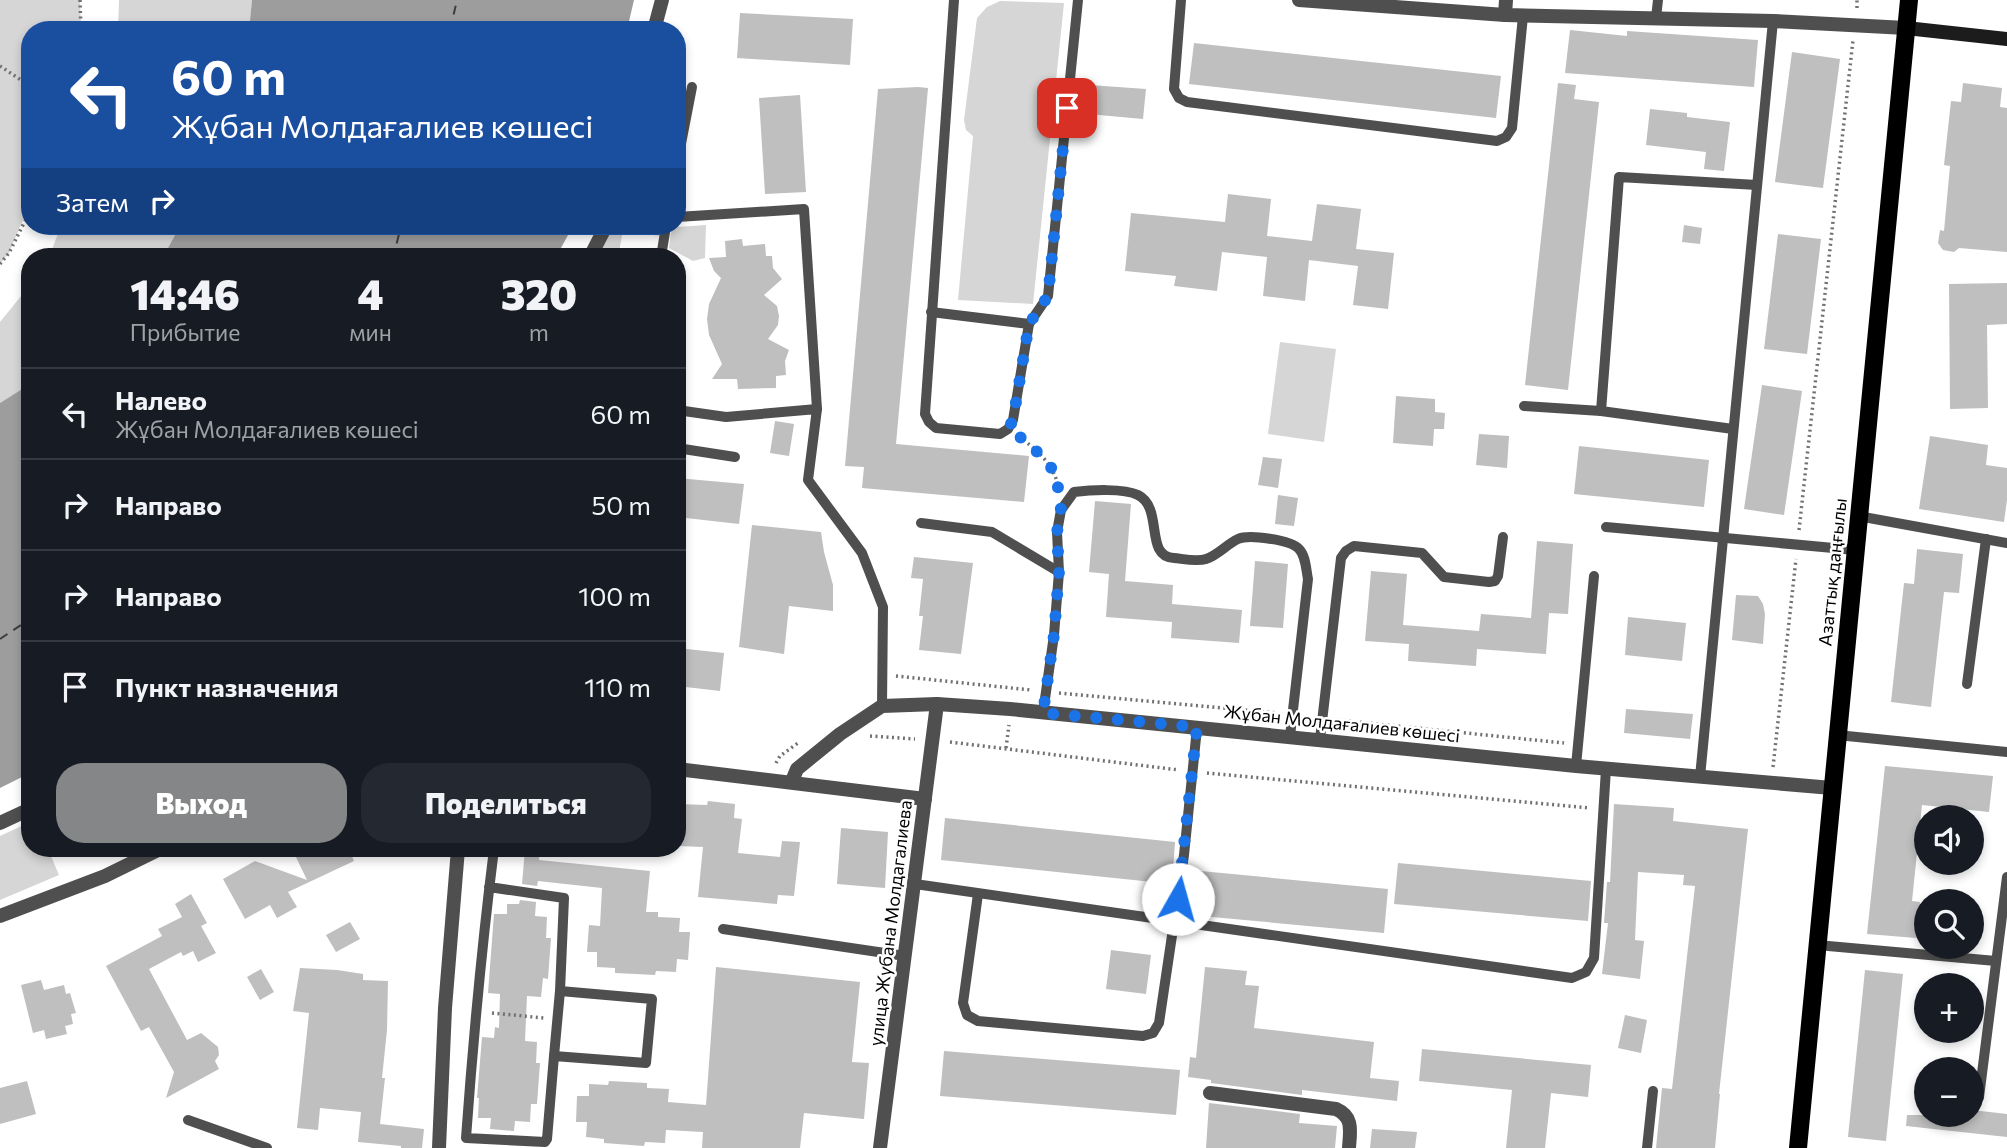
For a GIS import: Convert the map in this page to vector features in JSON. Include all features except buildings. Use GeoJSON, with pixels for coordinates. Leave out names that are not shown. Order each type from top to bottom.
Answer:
{"type":"FeatureCollection","features":[{"type":"Feature","properties":{"kind":"main road","name":"Азаттық даңғылы"},"geometry":{"type":"LineString","coordinates":[[1798,1148],[1909,0]]}},
{"type":"Feature","properties":{"kind":"street"},"geometry":{"type":"LineString","coordinates":[[656,21],[662,0]]}},
{"type":"Feature","properties":{"kind":"street"},"geometry":{"type":"LineString","coordinates":[[1299,0],[1524,16],[1855,25],[2007,39]]}},
{"type":"Feature","properties":{"kind":"street"},"geometry":{"type":"LineString","coordinates":[[1504,15],[1506,0]]}},
{"type":"Feature","properties":{"kind":"street","name":"Жұбан Молдағалиев көшесі"},"geometry":{"type":"LineString","coordinates":[[882,706],[937,704],[1043,713],[1606,769],[1832,788]]}},
{"type":"Feature","properties":{"kind":"street","name":"улица Жубана Молдагалиева"},"geometry":{"type":"LineString","coordinates":[[880,1148],[937,704]]}},
{"type":"Feature","properties":{"kind":"street"},"geometry":{"type":"LineString","coordinates":[[792,781],[797,769],[840,734],[882,706]]}},
{"type":"Feature","properties":{"kind":"street"},"geometry":{"type":"LineString","coordinates":[[686,770],[925,799]]}},
{"type":"Feature","properties":{"kind":"street"},"geometry":{"type":"LineString","coordinates":[[0,824],[21,813]]}},
{"type":"Feature","properties":{"kind":"street"},"geometry":{"type":"LineString","coordinates":[[0,916],[105,876],[144,857]]}},
{"type":"Feature","properties":{"kind":"street"},"geometry":{"type":"LineString","coordinates":[[439,1148],[445,1009],[456,857]]}},
{"type":"Feature","properties":{"kind":"street"},"geometry":{"type":"LineString","coordinates":[[1210,1093],[1336,1109],[1346,1114],[1350,1122],[1349,1148]]}},
{"type":"Feature","properties":{"kind":"lane"},"geometry":{"type":"LineString","coordinates":[[954,0],[925,414],[936,428],[1000,434],[1008,429],[1013,420],[1029,324],[1048,296],[1078,0]]}},
{"type":"Feature","properties":{"kind":"lane"},"geometry":{"type":"LineString","coordinates":[[1181,0],[1174,89],[1179,98],[1187,102],[1497,141],[1506,137],[1512,128],[1524,16]]}},
{"type":"Feature","properties":{"kind":"lane"},"geometry":{"type":"LineString","coordinates":[[1656,18],[1658,0]]}},
{"type":"Feature","properties":{"kind":"lane"},"geometry":{"type":"LineString","coordinates":[[1700,777],[1773,21]]}},
{"type":"Feature","properties":{"kind":"lane"},"geometry":{"type":"LineString","coordinates":[[686,117],[692,86]]}},
{"type":"Feature","properties":{"kind":"lane"},"geometry":{"type":"LineString","coordinates":[[1601,411],[1619,177],[1757,185]]}},
{"type":"Feature","properties":{"kind":"lane"},"geometry":{"type":"LineString","coordinates":[[686,216],[804,209],[817,409],[808,480],[862,553],[883,607],[882,706]]}},
{"type":"Feature","properties":{"kind":"lane"},"geometry":{"type":"LineString","coordinates":[[931,312],[1029,324]]}},
{"type":"Feature","properties":{"kind":"lane"},"geometry":{"type":"LineString","coordinates":[[1524,406],[1601,411],[1733,429]]}},
{"type":"Feature","properties":{"kind":"lane"},"geometry":{"type":"LineString","coordinates":[[686,411],[726,417],[817,409]]}},
{"type":"Feature","properties":{"kind":"lane"},"geometry":{"type":"LineString","coordinates":[[686,449],[735,457]]}},
{"type":"Feature","properties":{"kind":"lane"},"geometry":{"type":"LineString","coordinates":[[1043,713],[1059,572],[1057,532],[1061,510],[1074,492],[1090,490],[1135,493],[1145,499],[1151,508],[1157,547],[1162,555],[1169,558],[1208,559],[1235,541],[1248,536],[1291,543],[1298,547],[1303,555],[1308,579],[1290,736]]}},
{"type":"Feature","properties":{"kind":"lane"},"geometry":{"type":"LineString","coordinates":[[1858,516],[2007,543]]}},
{"type":"Feature","properties":{"kind":"lane"},"geometry":{"type":"LineString","coordinates":[[921,523],[992,532],[1059,572]]}},
{"type":"Feature","properties":{"kind":"lane"},"geometry":{"type":"LineString","coordinates":[[1606,527],[1855,550]]}},
{"type":"Feature","properties":{"kind":"lane"},"geometry":{"type":"LineString","coordinates":[[1320,739],[1341,558],[1346,551],[1354,546],[1422,553],[1444,577],[1489,582],[1497,576],[1503,537]]}},
{"type":"Feature","properties":{"kind":"lane"},"geometry":{"type":"LineString","coordinates":[[1967,684],[1986,539]]}},
{"type":"Feature","properties":{"kind":"lane"},"geometry":{"type":"LineString","coordinates":[[1576,766],[1594,576]]}},
{"type":"Feature","properties":{"kind":"lane"},"geometry":{"type":"LineString","coordinates":[[978,894],[963,1003],[967,1015],[978,1021],[1143,1036],[1153,1032],[1159,1023],[1175,922],[1197,727]]}},
{"type":"Feature","properties":{"kind":"lane"},"geometry":{"type":"LineString","coordinates":[[1837,736],[2007,752]]}},
{"type":"Feature","properties":{"kind":"lane"},"geometry":{"type":"LineString","coordinates":[[915,884],[1572,978],[1586,972],[1594,958],[1606,769]]}},
{"type":"Feature","properties":{"kind":"lane"},"geometry":{"type":"LineString","coordinates":[[489,887],[564,898],[560,991],[545,1142],[466,1138],[475,1012],[489,887],[493,857]]}},
{"type":"Feature","properties":{"kind":"lane"},"geometry":{"type":"LineString","coordinates":[[1984,1057],[2007,877]]}},
{"type":"Feature","properties":{"kind":"lane"},"geometry":{"type":"LineString","coordinates":[[723,929],[905,956]]}},
{"type":"Feature","properties":{"kind":"lane"},"geometry":{"type":"LineString","coordinates":[[1817,944],[1996,961]]}},
{"type":"Feature","properties":{"kind":"lane"},"geometry":{"type":"LineString","coordinates":[[554,1056],[646,1063],[652,999],[560,991]]}},
{"type":"Feature","properties":{"kind":"lane"},"geometry":{"type":"LineString","coordinates":[[1647,1148],[1653,1091]]}},
{"type":"Feature","properties":{"kind":"lane"},"geometry":{"type":"LineString","coordinates":[[188,1120],[267,1148]]}},
{"type":"Feature","properties":{"kind":"path"},"geometry":{"type":"LineString","coordinates":[[80,0],[80,21]]}},
{"type":"Feature","properties":{"kind":"path"},"geometry":{"type":"LineString","coordinates":[[1771,783],[1857,0]]}},
{"type":"Feature","properties":{"kind":"path"},"geometry":{"type":"LineString","coordinates":[[0,66],[21,80]]}},
{"type":"Feature","properties":{"kind":"path"},"geometry":{"type":"LineString","coordinates":[[0,264],[21,229]]}},
{"type":"Feature","properties":{"kind":"path"},"geometry":{"type":"LineString","coordinates":[[1008,429],[1029,443],[1056,473],[1061,510]]}},
{"type":"Feature","properties":{"kind":"path"},"geometry":{"type":"LineString","coordinates":[[883,675],[1293,715]]}},
{"type":"Feature","properties":{"kind":"path"},"geometry":{"type":"LineString","coordinates":[[1322,719],[1577,744]]}},
{"type":"Feature","properties":{"kind":"path"},"geometry":{"type":"LineString","coordinates":[[840,734],[932,740],[1192,772],[1603,809]]}},
{"type":"Feature","properties":{"kind":"path"},"geometry":{"type":"LineString","coordinates":[[772,771],[780,756],[800,742]]}},
{"type":"Feature","properties":{"kind":"path"},"geometry":{"type":"LineString","coordinates":[[475,1012],[556,1020]]}},
{"type":"Feature","properties":{"kind":"shaded area"},"geometry":{"type":"Polygon","coordinates":[[[0,0],[80,0],[81,21],[21,21],[21,224],[9,253],[0,264],[0,0]]]}},
{"type":"Feature","properties":{"kind":"shaded area"},"geometry":{"type":"Polygon","coordinates":[[[119,0],[252,0],[250,21],[118,21],[119,0]]]}},
{"type":"Feature","properties":{"kind":"shaded area"},"geometry":{"type":"Polygon","coordinates":[[[252,0],[634,0],[629,21],[250,21],[252,0]]]}},
{"type":"Feature","properties":{"kind":"shaded area"},"geometry":{"type":"Polygon","coordinates":[[[1000,1],[1064,3],[1033,304],[958,300],[973,136],[966,130],[964,120],[977,18],[987,7],[1000,1]]]}},
{"type":"Feature","properties":{"kind":"shaded area"},"geometry":{"type":"Polygon","coordinates":[[[706,225],[705,258],[693,261],[686,257],[686,248],[669,248],[671,235],[686,235],[686,226],[706,225]]]}},
{"type":"Feature","properties":{"kind":"shaded area"},"geometry":{"type":"Polygon","coordinates":[[[58,235],[175,235],[168,248],[52,248],[58,235]]]}},
{"type":"Feature","properties":{"kind":"shaded area"},"geometry":{"type":"Polygon","coordinates":[[[175,235],[568,235],[561,248],[168,248],[175,235]]]}},
{"type":"Feature","properties":{"kind":"shaded area"},"geometry":{"type":"Polygon","coordinates":[[[606,235],[622,235],[620,248],[599,248],[606,235]]]}},
{"type":"Feature","properties":{"kind":"shaded area"},"geometry":{"type":"Polygon","coordinates":[[[21,296],[21,390],[0,403],[0,322],[21,296]]]}},
{"type":"Feature","properties":{"kind":"shaded area"},"geometry":{"type":"Polygon","coordinates":[[[1280,342],[1336,349],[1324,442],[1268,434],[1280,342]]]}},
{"type":"Feature","properties":{"kind":"shaded area"},"geometry":{"type":"Polygon","coordinates":[[[21,390],[21,778],[0,788],[0,403],[21,390]]]}},
{"type":"Feature","properties":{"kind":"shaded area"},"geometry":{"type":"Polygon","coordinates":[[[21,826],[21,857],[51,857],[59,875],[0,900],[0,836],[21,826]]]}},
{"type":"Feature","properties":{"kind":"ferry route"},"geometry":{"type":"LineString","coordinates":[[452,21],[457,0]]}},
{"type":"Feature","properties":{"kind":"ferry route"},"geometry":{"type":"LineString","coordinates":[[396,248],[399,235]]}},
{"type":"Feature","properties":{"kind":"ferry route"},"geometry":{"type":"LineString","coordinates":[[0,639],[21,625]]}},
{"type":"Feature","properties":{"kind":"route"},"geometry":{"type":"LineString","coordinates":[[1067,108],[1048,296],[1029,324],[1013,420],[1008,429],[1029,443],[1056,473],[1061,510],[1057,532],[1059,572],[1054,635],[1043,713],[1197,727],[1178,899]]}}]}
